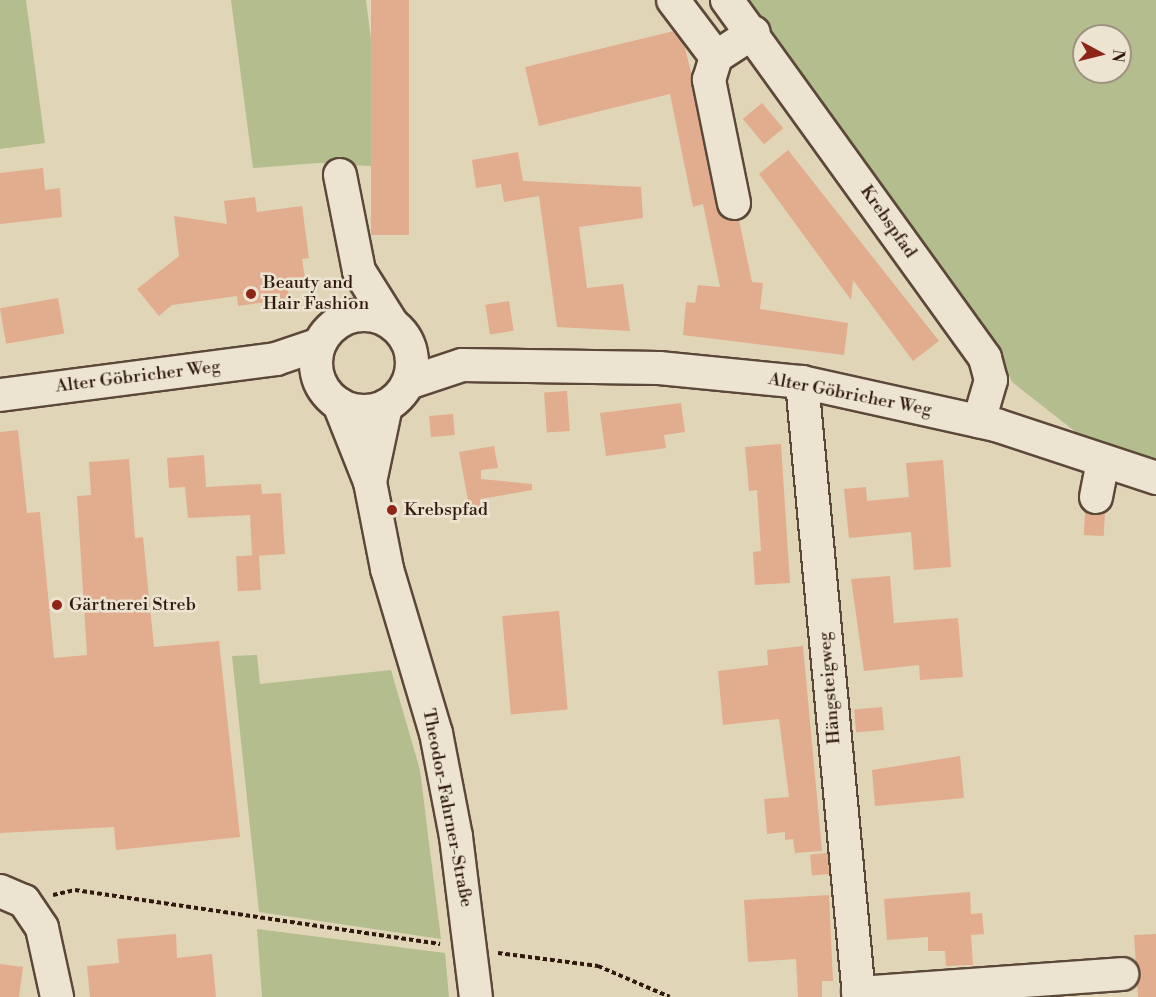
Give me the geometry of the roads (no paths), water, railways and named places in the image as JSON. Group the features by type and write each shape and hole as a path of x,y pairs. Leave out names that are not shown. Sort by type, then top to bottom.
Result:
{"street":[{"path":"673,0 716,57"},
{"name":"Krebspfad","path":"731,1 985,358 991,380 979,421"},
{"path":"734,203 710,80 716,57 754,32"},
{"path":"340,175 359,271 399,331 412,369 408,383 386,406 365,411 339,404 319,359 345,318 359,271"},
{"path":"345,318 372,315 399,331"},
{"name":"Alter Göbricher Weg","path":"399,331 462,365"},
{"name":"Alter Göbricher Weg","path":"0,395 276,359 319,359"},
{"name":"Alter Göbricher Weg","path":"408,383 462,365 659,368 802,382 979,421 1156,478"},
{"name":"Hängsteigweg","path":"802,382 859,995 1122,974"},
{"name":"Theodor-Fahrner-Straße","path":"339,404 370,482 387,570 436,733 472,948 476,997"},
{"name":"Theodor-Fahrner-Straße","path":"370,482 386,406"},
{"path":"1096,497 1103,462"},
{"path":"12,896 52,958 57,997"}],"place":[{"name":"Beauty and Hair Fashion","path":"251,294"},
{"name":"Krebspfad","path":"392,510"},
{"name":"Gärtnerei Streb","path":"57,605"}]}
